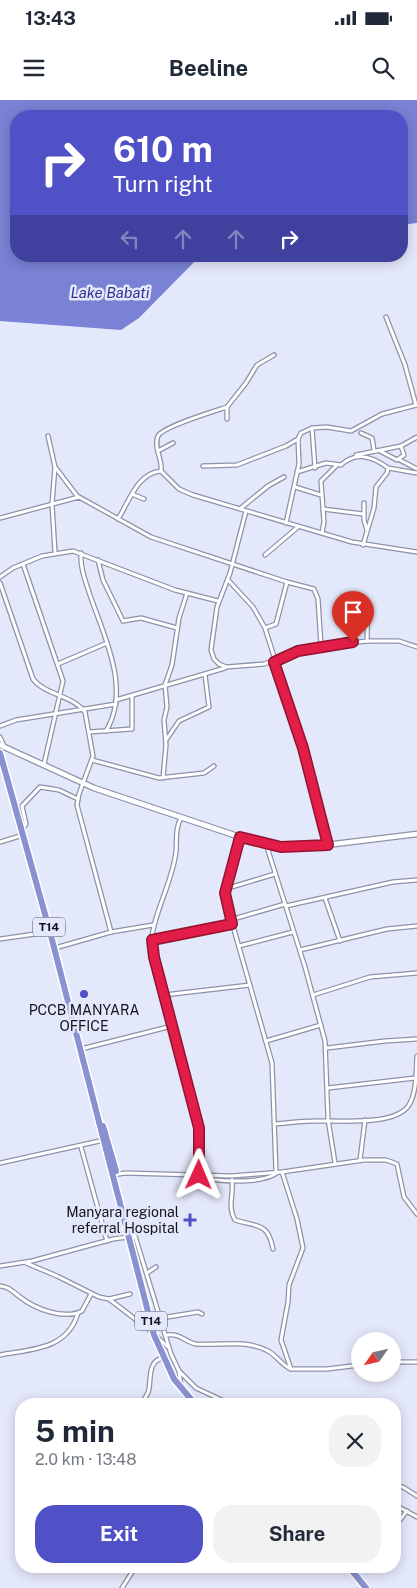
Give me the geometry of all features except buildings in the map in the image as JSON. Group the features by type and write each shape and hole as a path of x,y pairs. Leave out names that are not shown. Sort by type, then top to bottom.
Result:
{"highway":[{"name":"T14","path":"0,753 106,1140 154,1335 181,1390 189,1398"},
{"path":"354,1573 366,1588"}],"street":[{"path":"202,466 237,465 298,439 301,434 312,428 331,427 351,431 376,416 417,405 405,365 386,317"},
{"path":"274,355 257,365 246,383 227,407 183,422 160,434 157,440 161,471 185,492 363,545 417,552"},
{"path":"227,407 227,419"},
{"path":"312,428 315,468"},
{"path":"361,434 372,438 374,450"},
{"path":"48,436 55,466 52,504 56,552"},
{"path":"298,472 326,464 341,465 347,459 356,455 401,446 417,437"},
{"path":"286,523 300,458 298,439"},
{"path":"158,451 173,443"},
{"path":"398,460 404,455 401,446"},
{"path":"380,450 393,460 398,460 417,469"},
{"path":"356,455 379,462 388,468 417,473"},
{"path":"322,533 322,478 337,465"},
{"path":"55,466 79,497 151,537 287,582 314,589 317,592 321,646"},
{"path":"363,545 374,508 376,487 387,473 388,468"},
{"path":"118,520 132,494 146,478 161,471"},
{"path":"241,509 268,486 284,477"},
{"path":"295,487 321,495"},
{"path":"132,494 144,498"},
{"path":"0,518 79,497"},
{"path":"364,503 363,514 367,531"},
{"path":"323,509 363,514"},
{"path":"226,667 216,662 211,650 218,601 228,580 246,511"},
{"path":"265,555 274,550 288,533 298,527"},
{"path":"0,577 23,564 56,552 71,550 171,589 218,601"},
{"path":"80,553 82,570 114,667 116,702 106,731"},
{"path":"98,560 103,580 123,621 141,618 177,628"},
{"path":"23,564 58,664 62,681 44,764"},
{"path":"228,580 253,607 265,628 274,662 303,748 328,845"},
{"path":"265,628 276,624 287,582"},
{"path":"0,583 10,605 31,675 40,686 82,708 93,752 78,799 78,811 111,932"},
{"path":"163,778 166,740 164,720 167,700 165,685 172,665 177,628 188,593"},
{"path":"367,641 368,605"},
{"path":"0,726 16,720 116,702 226,667 274,662 288,654 321,646 367,641 399,641 417,647"},
{"path":"58,664 106,644"},
{"path":"166,740 179,721 209,707 205,675"},
{"path":"89,732 132,729 132,696"},
{"path":"0,738 2,746 44,764 83,784 266,844 298,848 417,834"},
{"path":"92,760 163,778 207,772 214,766"},
{"path":"1,841 23,832 26,824 22,806 40,787 59,790 78,799"},
{"path":"181,817 177,829 173,867 154,926 152,950 199,1128 199,1175"},
{"path":"240,837 225,889 231,922 266,1041 274,1076 279,1172 297,1218 304,1248 293,1271 289,1285 280,1340 291,1369"},
{"path":"266,844 300,950 327,1048 329,1122 335,1164"},
{"path":"225,889 275,874"},
{"path":"152,940 231,922 286,905 325,898 381,884 417,880"},
{"path":"325,898 340,941"},
{"path":"54,948 111,932 154,926"},
{"path":"300,950 387,929 417,926"},
{"path":"0,939 50,932"},
{"path":"238,946 293,932"},
{"path":"313,995 370,977 417,973"},
{"path":"164,996 250,985"},
{"path":"81,1049 172,1026"},
{"path":"266,1041 321,1026"},
{"path":"327,1048 384,1041 417,1040"},
{"path":"275,1124 365,1120 397,1115 405,1110 412,1096 417,1056"},
{"path":"328,1088 415,1078"},
{"path":"360,1160 365,1120"},
{"path":"0,1164 106,1140"},
{"path":"81,1147 107,1241"},
{"path":"115,1175 232,1176 279,1172 373,1159 397,1164 404,1197 417,1214"},
{"path":"199,1175 218,1180 232,1180 269,1178 279,1172"},
{"path":"232,1180 231,1204 233,1217 235,1220 265,1229 270,1235 273,1249"},
{"path":"0,1266 25,1262 107,1241 135,1236 167,1335 169,1348 179,1371 181,1390"},
{"path":"136,1259 146,1268"},
{"path":"25,1262 91,1294 108,1298 130,1294"},
{"path":"147,1273 156,1267"},
{"path":"0,1286 13,1290 19,1296 47,1311 78,1313"},
{"path":"0,1355 54,1344 70,1332 78,1313 82,1311 91,1294"},
{"path":"108,1298 169,1348"},
{"path":"161,1318 198,1312 202,1314"},
{"path":"167,1335 181,1336 194,1344 228,1342 256,1346 272,1353 291,1369 321,1370 351,1366"},
{"path":"144,1398 148,1391 152,1366 164,1358"},
{"path":"401,1362 417,1362"},
{"path":"179,1371 192,1385 215,1398"},
{"path":"401,1487 406,1488 417,1496"},
{"path":"401,1508 417,1517"},
{"path":"401,1518 406,1511"},
{"path":"122,1588 132,1573"}],"water":[{"name":"Lake Babati","path":"0,100 417,100 417,223 408,224 408,110 10,110 10,262 194,262 139,318 121,330 0,321"}],"place":[{"name":"PCCB MANYARA OFFICE","path":"84,994"},
{"name":"Manyara regional referral Hospital","path":"190,1220"}],"route":[{"path":"199,1175 199,1128 154,957 151,945 152,940 232,924 225,893 227,878 240,837 281,847 310,848 328,845 303,748 274,662 281,657 298,651 353,642"}]}
